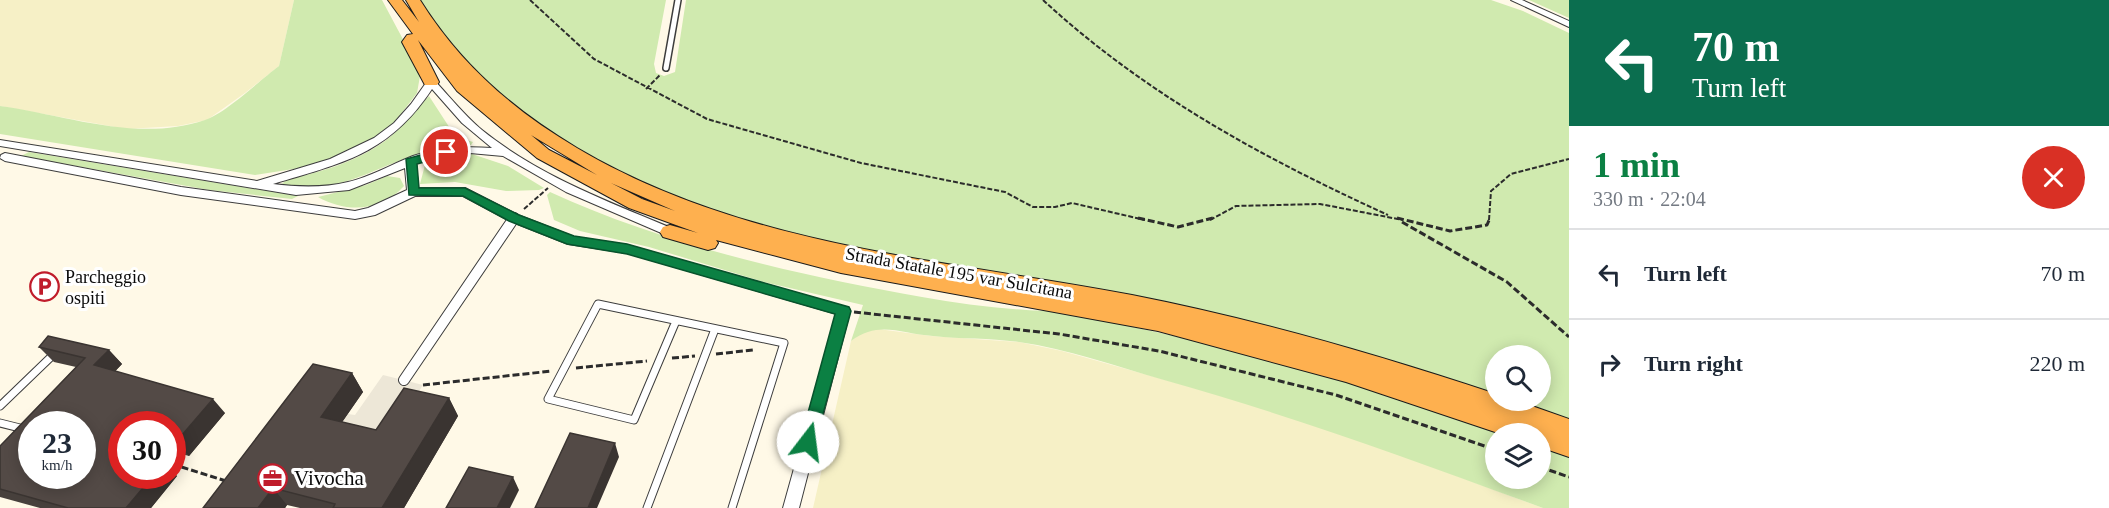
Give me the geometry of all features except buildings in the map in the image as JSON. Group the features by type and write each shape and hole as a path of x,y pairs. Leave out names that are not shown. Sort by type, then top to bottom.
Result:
{"highway":[{"name":"Strada Statale 195 var Sulcitana","path":"395,0 415,33 446,71 483,109 513,133 586,179 631,201 743,242 863,272 1060,305 1234,342 1326,365 1501,423"},
{"name":"Strada Statale 195 var Sulcitana","path":"413,0 437,38 477,82 514,115 559,147 643,191 750,231 872,259 1114,299 1217,321 1399,371 1569,429"},
{"path":"415,33 410,42 431,82"},
{"path":"670,232 842,276 863,272"},
{"path":"1551,441 1569,447"}],"street":[{"path":"1515,0 1569,24"},
{"path":"255,186 332,164 370,145 403,120 431,82 477,132 506,153 554,183 670,232"},
{"path":"0,143 296,191 349,186 410,162 458,151 506,153"},
{"path":"3,159 18,146"},
{"path":"3,159 181,191 355,215 371,212 413,192 465,192 514,218 572,241 627,249 844,311 791,508"},
{"path":"410,162 413,192"},
{"path":"404,380 514,218"}],"lane":[{"path":"666,68 678,0"},
{"path":"676,321 634,420 548,399 598,304 784,343 732,508"},
{"path":"647,508 715,329"},
{"path":"0,406 55,353"},
{"path":"0,423 18,428"}],"path":[{"path":"530,0 594,59 646,89 707,119 861,163 1005,192 1033,207 1055,207 1072,203 1178,227 1209,220 1236,206 1320,204 1368,211 1450,231 1487,225 1491,216 1491,191 1511,174 1569,159"},
{"path":"1043,0 1072,29 1089,42 1151,86 1243,145 1315,183 1400,220 1507,282 1569,337"},
{"path":"646,89 666,68"},
{"path":"514,218 554,183"},
{"path":"844,311 1067,335 1159,351 1336,395 1485,446"},
{"path":"423,385 753,350"},
{"path":"186,468 237,484"},
{"path":"1551,471 1569,477"}],"shaded area":[{"path":"0,0 294,0 279,66 245,93 207,120 178,126 126,129 0,106"},
{"path":"878,329 931,336 1019,342 1062,351 1230,398 1371,444 1485,486 1485,489 1492,489 1543,508 813,508 851,341 864,331"},
{"path":"383,375 423,385 397,425 387,448 334,434 348,414 355,415"}],"green space":[{"path":"294,0 382,0 420,76 417,93 391,127 373,140 343,155 300,168 255,175 0,134 0,106 128,128 154,129 205,120 233,104 279,66"},
{"path":"419,0 666,0 654,64 656,73 664,76 675,72 686,0 1491,0 1523,11 1569,33 1569,423 1535,411 1551,411 1551,345 1485,345 1485,395 1008,278 817,240 754,225 651,186 574,147 538,124 505,98 445,37"},
{"path":"1529,0 1569,0 1569,18"},
{"path":"429,96 455,136 473,142 471,145 425,152 339,183 303,187 282,184 287,179 328,169 355,159 379,145 401,127"},
{"path":"29,152 298,196 292,199 209,190 21,156"},
{"path":"472,154 508,166 544,188 506,191 455,182 420,184 425,165 435,157"},
{"path":"387,176 400,178 404,186 395,195 374,205 340,206 318,197 366,185"},
{"path":"550,192 593,211 685,243 780,268 875,289 935,299 1000,308 1052,311 1113,323 1227,349 1395,397 1485,426 1485,487 1308,424 1056,349 1008,341 933,336 890,330 871,331 851,341 863,305 764,282 649,247 580,231 554,220 547,195"},
{"path":"1551,450 1569,456 1569,508 1543,508 1490,489 1551,489"}],"place":[{"name":"Parcheggio ospiti","path":"44,287"},
{"name":"Vivocha","path":"273,478"}],"route":[{"path":"446,152 410,162 413,192 465,192 514,218 572,241 627,249 844,311 808,442"}]}
